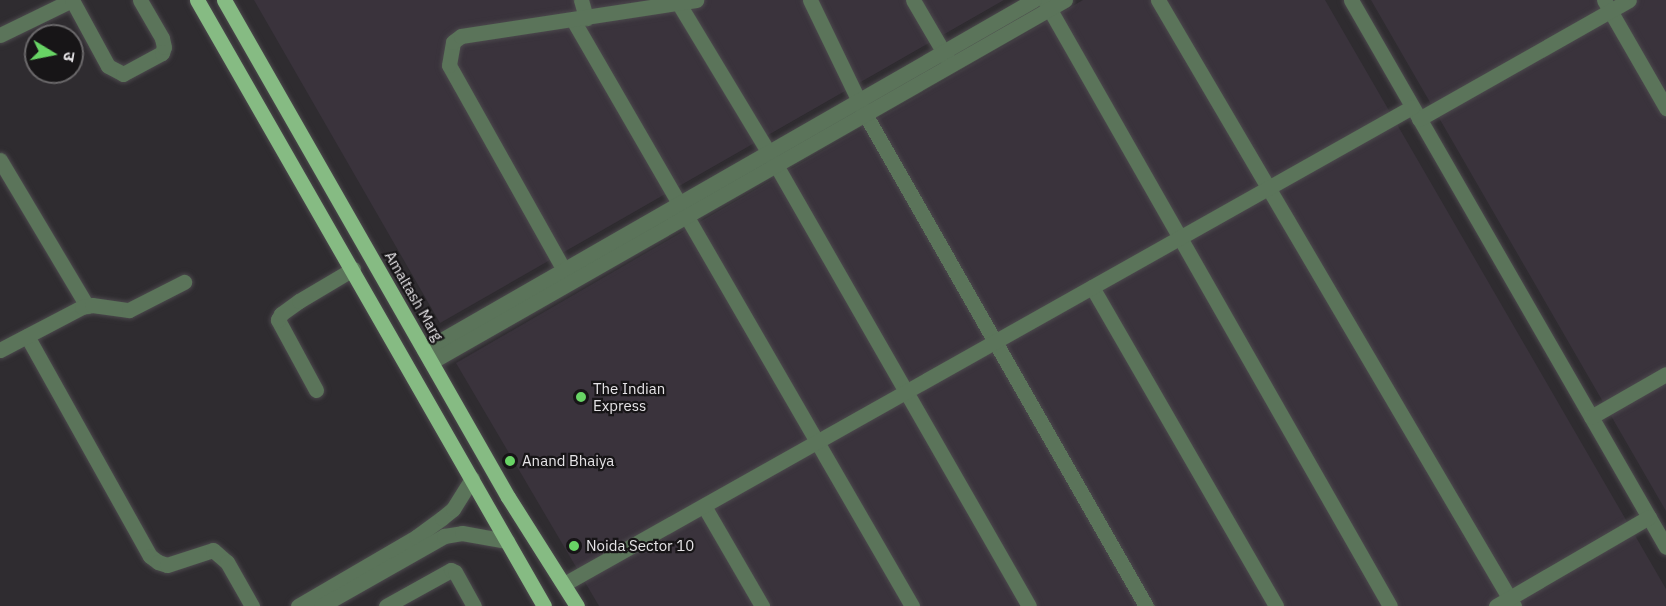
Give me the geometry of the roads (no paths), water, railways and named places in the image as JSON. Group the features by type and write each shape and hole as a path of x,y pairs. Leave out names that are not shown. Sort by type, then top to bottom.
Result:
{"main road":[{"path":"197,0 353,268 544,606"},
{"name":"Amaltash Marg","path":"224,0 508,497 578,606"}],"street":[{"path":"0,35 72,0 108,66 123,74 162,53 164,47 162,38 140,0"},
{"path":"581,0 579,19 682,211 912,606"},
{"path":"567,276 449,65 449,54 453,42 461,36 696,0"},
{"path":"810,0 862,108 1146,606"},
{"path":"913,0 947,59"},
{"path":"947,59 1034,0"},
{"path":"428,356 947,59 1047,4 1065,0"},
{"path":"1158,0 1506,603 1649,517"},
{"path":"1351,0 1666,547"},
{"path":"564,584 1268,188 1416,113 1607,5 1629,0"},
{"path":"679,4 772,159 1029,606"},
{"path":"1047,4 1390,606"},
{"path":"1607,5 1666,108"},
{"path":"0,160 87,306"},
{"path":"316,390 278,320 281,314 299,301 353,268"},
{"path":"0,350 87,306 129,310 184,282"},
{"path":"1092,287 1276,606"},
{"path":"27,336 150,556 167,565 213,550 227,562 252,606"},
{"path":"1591,417 1666,374"},
{"path":"321,606 349,583 448,513 472,478"},
{"path":"704,506 762,606"},
{"path":"448,513 447,528 457,533 507,541"},
{"path":"298,606 444,536 457,533"},
{"path":"386,606 448,570 455,572 474,606"}],"place":[{"name":"The Indian Express","path":"581,397"},
{"name":"Anand Bhaiya","path":"510,461"},
{"name":"Noida Sector 10","path":"574,546"}]}
